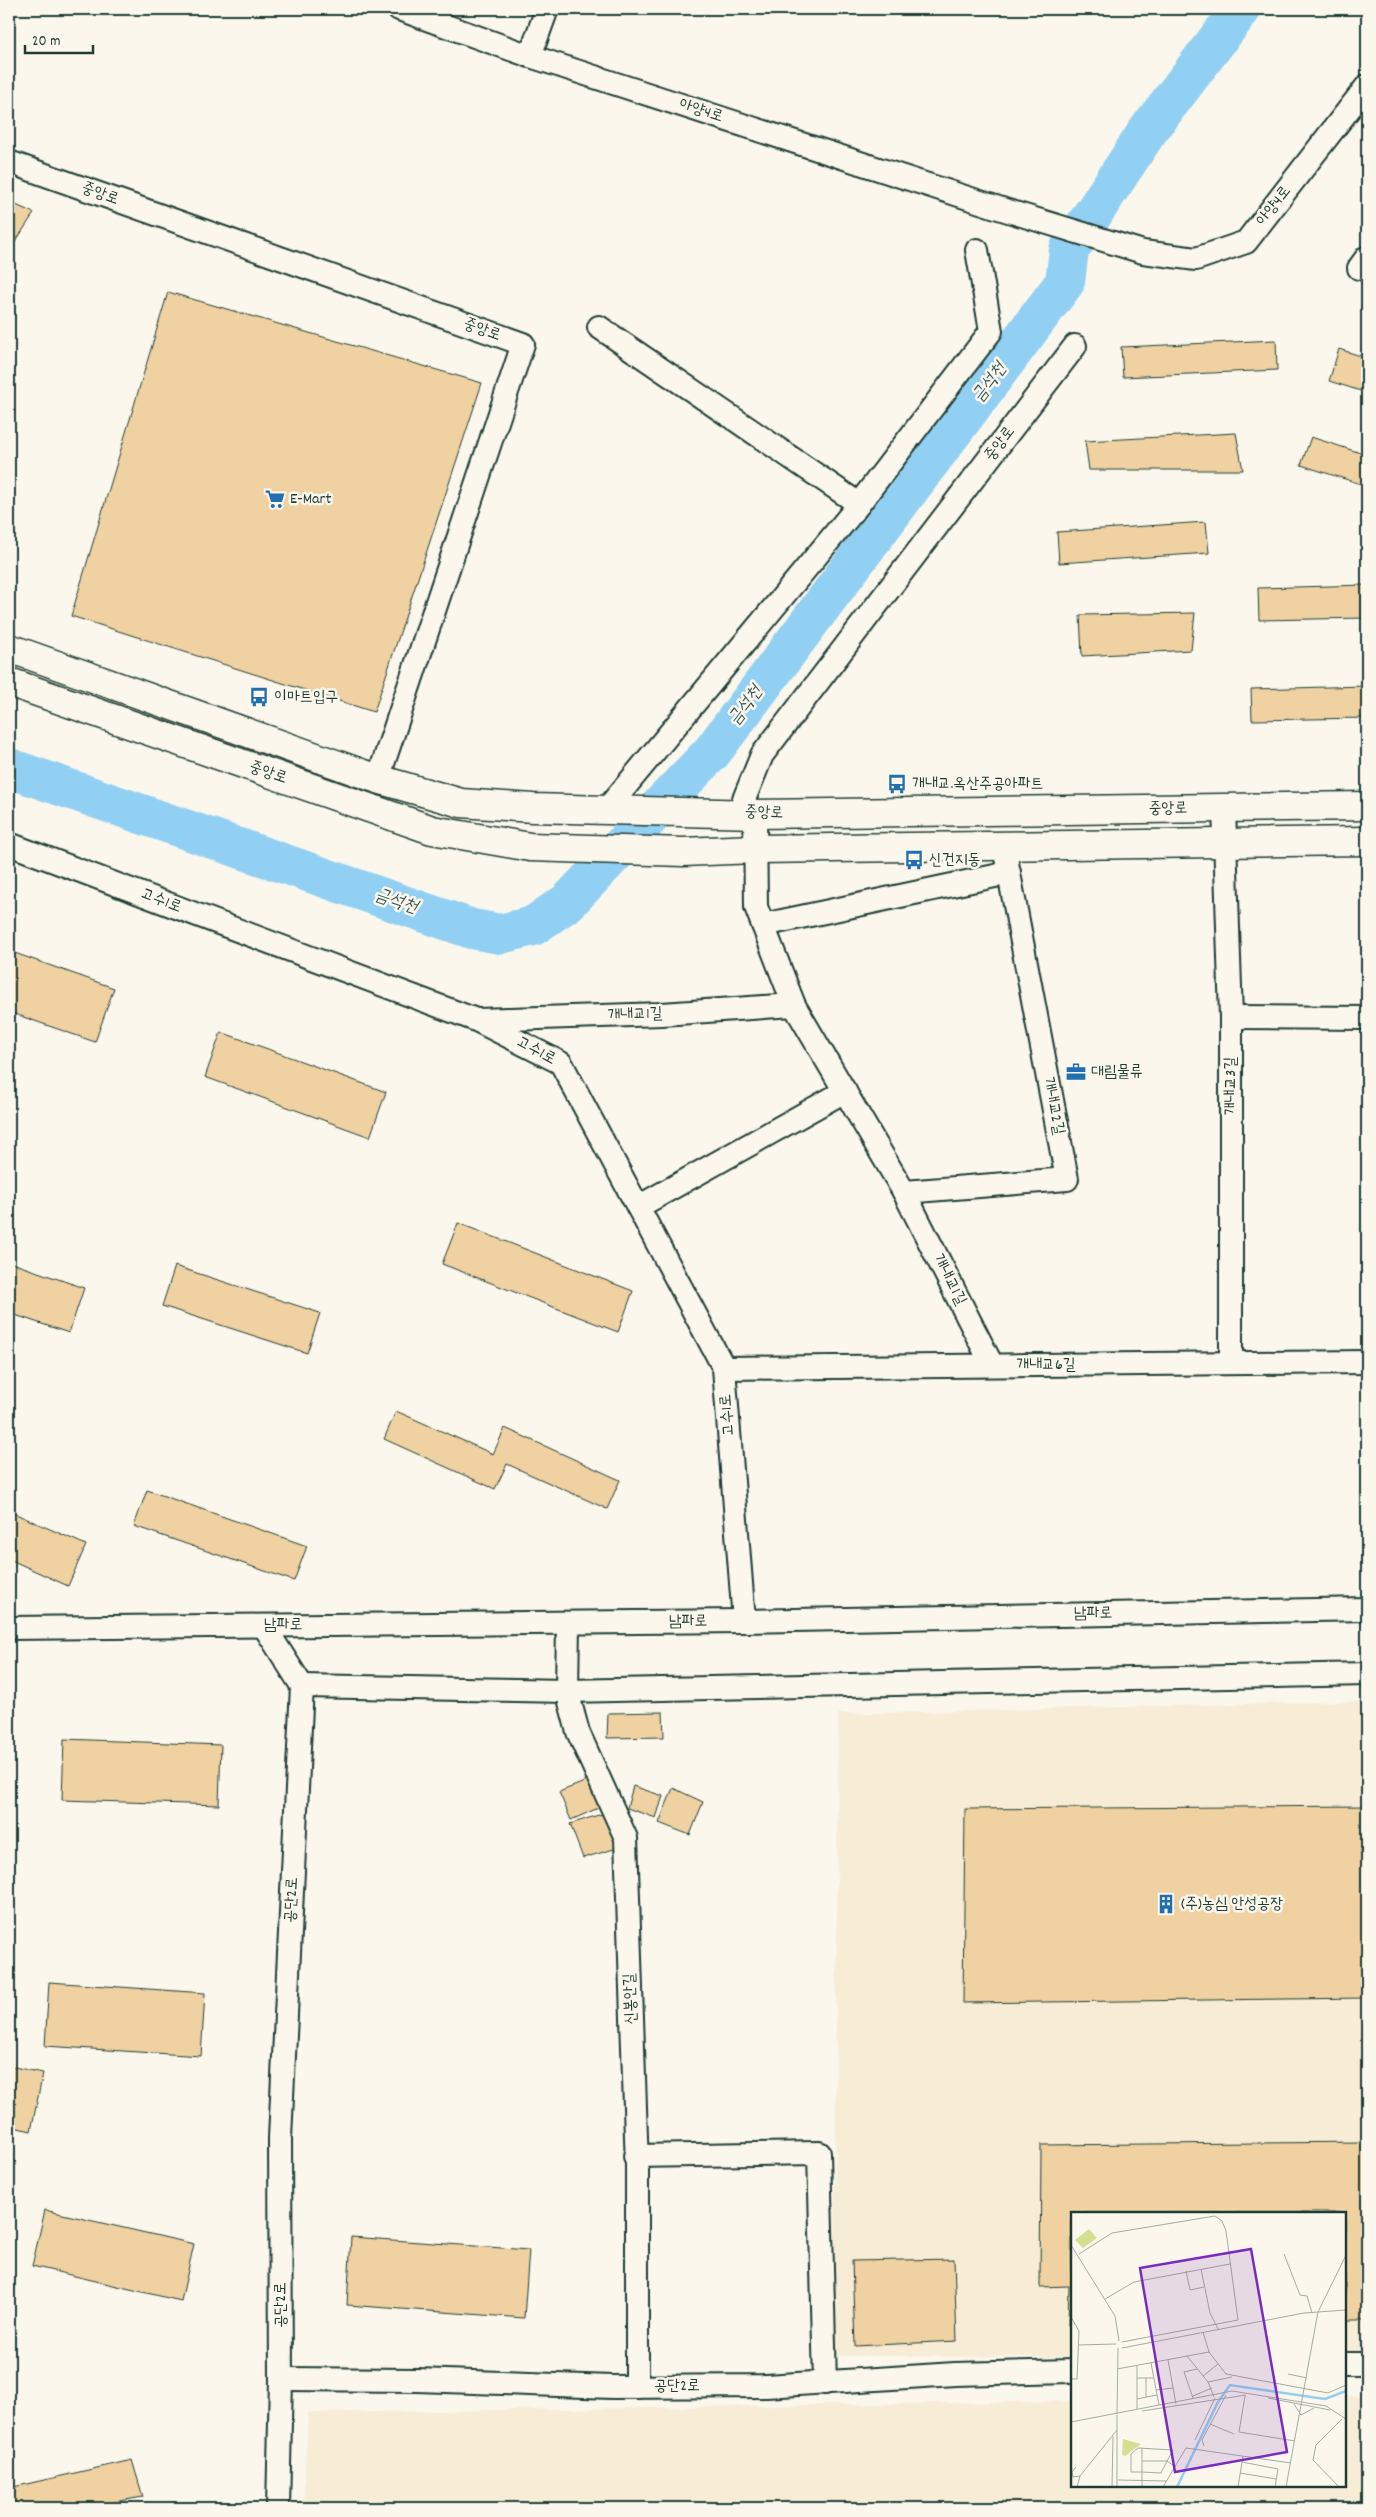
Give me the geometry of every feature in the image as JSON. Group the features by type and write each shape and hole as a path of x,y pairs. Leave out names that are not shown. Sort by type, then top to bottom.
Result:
{"main road":[{"name":"중앙로","path":"9,648 378,779 461,803 533,808 746,814 1367,806"},
{"name":"중앙로","path":"9,682 432,830 530,847 683,852 755,849"},
{"path":"755,849 1006,860 1225,844 1367,841"}],"street":[{"name":"아양4로","path":"398,9 530,56 1005,210 1143,252 1196,259 1246,242 1367,86"},
{"path":"530,56 547,9"},
{"name":"중앙로","path":"9,162 524,344 378,779"},
{"path":"606,810 859,504 991,331 978,250"},
{"path":"1367,257 1359,268 1367,270"},
{"path":"600,327 859,504"},
{"name":"중앙로","path":"746,814 762,755 1075,346"},
{"name":"개내교3길","path":"1224,808 1231,1017 1231,1363"},
{"name":"개내교1길","path":"746,814 755,849 756,907 794,1006 904,1192 992,1365"},
{"name":"고수1로","path":"9,844 476,1020 561,1063 724,1368 744,1621"},
{"path":"763,925 1006,860"},
{"name":"개내교2길","path":"904,1192 1067,1179 1006,860"},
{"name":"개내교1길","path":"476,1020 662,1014 794,1006"},
{"path":"1231,1017 1367,1018"},
{"path":"638,1207 845,1091"},
{"name":"개내교6길","path":"724,1368 1367,1362"},
{"name":"남파로","path":"9,1628 744,1621 1367,1609"},
{"name":"신봉안길","path":"568,1623 567,1691 578,1732 626,1838 635,2156 637,2386"},
{"path":"264,1626 302,1686 567,1691 1367,1674"},
{"name":"공단2로","path":"278,2508 281,2379 280,2138 302,1686"},
{"path":"635,2156 819,2153 825,2383"},
{"path":"1346,2364 1367,2364"},
{"name":"공단2로","path":"281,2379 417,2380 637,2386 766,2386 955,2374 1071,2371"}],"shaded area":[{"path":"1367,1701 1367,2358 1346,2358 1346,2212 1071,2212 1071,2357 834,2356 838,1714"},
{"path":"1367,2395 1367,2508 303,2508 308,2413 1071,2401 1071,2487 1346,2487 1346,2396"}],"building":[{"path":"9,202 34,213 14,244 9,243"},
{"name":"E-Mart","path":"168,292 482,383 374,712 71,616"},
{"path":"1276,340 1277,370 1123,377 1121,347"},
{"path":"1339,349 1367,358 1367,393 1329,381"},
{"path":"1236,433 1243,470 1089,470 1085,441"},
{"path":"1311,437 1367,455 1367,486 1301,465"},
{"path":"1206,522 1209,553 1059,563 1057,532"},
{"path":"1367,585 1367,618 1259,620 1258,588"},
{"path":"1195,613 1191,650 1082,656 1080,615"},
{"path":"1367,686 1367,718 1252,720 1251,689"},
{"path":"9,951 114,988 95,1042 9,1012"},
{"path":"221,1032 386,1092 370,1137 205,1077"},
{"path":"458,1223 633,1291 618,1332 442,1264"},
{"path":"9,1262 84,1288 69,1333 9,1313"},
{"path":"175,1266 320,1313 307,1353 162,1306"},
{"path":"396,1411 493,1454 505,1428 620,1480 607,1509 507,1464 495,1489 384,1439"},
{"path":"147,1490 307,1546 294,1581 134,1526"},
{"path":"9,1511 86,1545 68,1586 9,1559"},
{"path":"663,1712 664,1737 607,1738 608,1713"},
{"path":"64,1739 221,1745 219,1805 62,1800"},
{"path":"592,1779 603,1806 571,1820 559,1792"},
{"path":"633,1786 663,1796 656,1818 627,1808"},
{"path":"673,1788 703,1802 690,1835 659,1823"},
{"name":"(주)농심 안성공장","path":"1367,1806 1367,1998 963,2003 965,1809"},
{"path":"605,1813 621,1847 583,1858 570,1824"},
{"path":"49,1982 205,1993 201,2056 45,2046"},
{"path":"9,2066 43,2073 31,2131 9,2126"},
{"path":"1367,2142 1367,2320 1346,2320 1346,2212 1071,2212 1071,2325 1068,2325 1069,2286 1040,2287 1041,2145"},
{"path":"45,2210 194,2244 181,2301 32,2266"},
{"path":"351,2237 529,2250 524,2318 347,2305"},
{"path":"954,2259 957,2341 855,2346 852,2261"},
{"path":"132,2460 143,2497 79,2508 9,2508 9,2488"}],"waterway":[{"name":"금석천","path":"9,768 472,929 500,934 533,926 568,902 712,752 1065,282 1069,250 1147,132 1241,9"}],"place":[{"name":"E-Mart","path":"275,499"},
{"name":"이마트입구","path":"259,697"},
{"name":"개내교.옥산주공아파트","path":"897,784"},
{"name":"신건지동","path":"914,860"},
{"name":"대림물류","path":"1076,1072"},
{"name":"(주)농심 안성공장","path":"1166,1904"}]}
